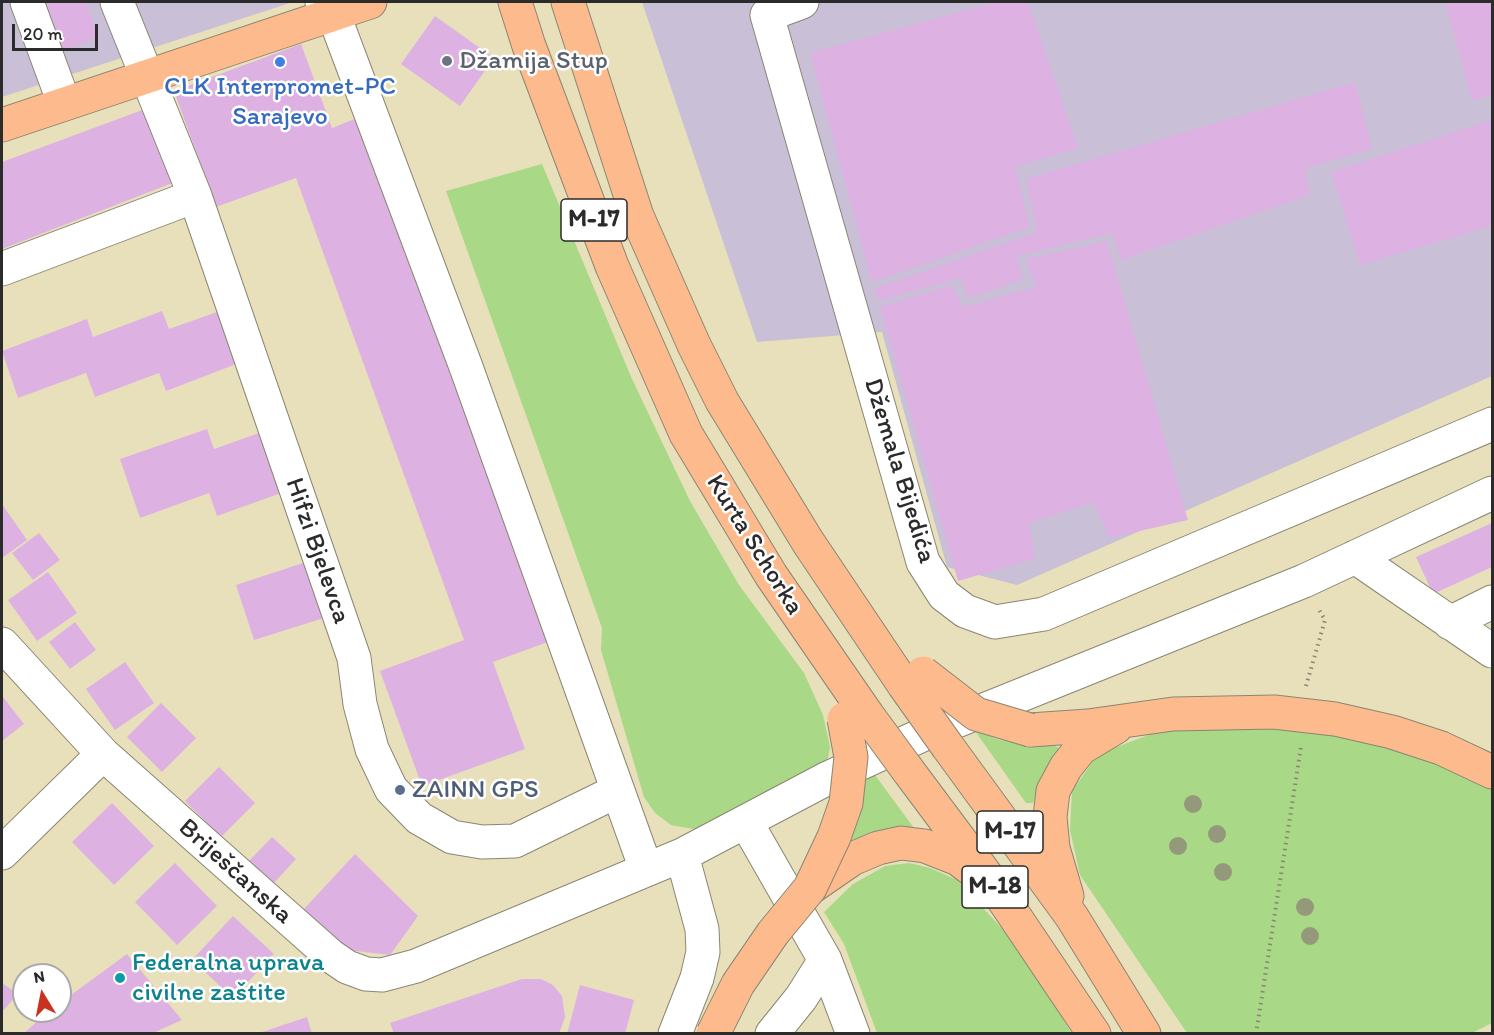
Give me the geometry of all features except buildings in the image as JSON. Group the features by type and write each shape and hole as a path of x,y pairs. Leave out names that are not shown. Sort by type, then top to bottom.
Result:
{"main road":[{"path":"2,125 147,75 328,7 369,2"},
{"path":"492,2 529,46"},
{"name":"Kurta Schorka","path":"515,2 529,46 612,266 686,434 771,575 826,657 855,716 907,769 995,887 1087,1020"},
{"name":"Kurta Schorka","path":"568,2 637,216 694,345 752,452 877,647 913,679"},
{"path":"913,679 976,714 1030,730 1129,721 1173,714 1274,712 1335,719 1392,732 1431,745 1492,772"},
{"name":"M-17","path":"913,679 948,747 1072,917 1144,1034"},
{"path":"810,888 846,803 855,716"},
{"path":"1072,917 1053,848 1050,817 1053,791 1066,767 1081,748 1129,721"},
{"path":"713,1034 738,984 773,933 810,888 852,859 878,848 901,843 925,846 958,860 995,887"}],"street":[{"path":"27,2 64,103"},
{"name":"Hifzi Bjelevca","path":"117,2 195,196 354,658 360,704 372,749 391,789 419,818 452,837 482,842 515,841 617,791"},
{"name":"Džemala Bijedića","path":"802,2 766,8 923,562 944,595 965,611 995,622 1044,614 1492,424"},
{"path":"328,7 466,367 646,869"},
{"path":"2,269 195,196"},
{"path":"854,1034 825,960 746,822 826,778 922,735 1304,581 1492,493"},
{"path":"1355,557 1492,651"},
{"path":"1450,623 1492,602"},
{"name":"Briješčanska","path":"2,644 103,753 331,956 347,967 366,974 382,975 416,966 682,855 746,822"},
{"path":"2,854 103,753"},
{"path":"675,1034 697,978 703,952 702,929 682,855"},
{"path":"772,1034 801,998 825,960"}],"path":[{"path":"1304,581 1325,620 1306,687"},
{"path":"1256,1034 1302,737"}],"shaded area":[{"path":"2,2 293,2 2,97"},
{"path":"642,2 1492,2 1492,376 1017,585 947,567 882,332 757,342"}],"green space":[{"path":"542,164 632,379 690,501 739,585 804,673 823,715 830,747 827,763 713,824 693,829 671,825 655,813 644,797 601,650 602,628 446,191"},
{"path":"1241,720 1367,737 1492,786 1492,1023 1470,1034 1187,1033 1080,875 1070,830 1072,791 1098,754 1170,727"},
{"path":"975,731 1000,740 1028,745 1050,743 1061,749 1043,778 1033,803 1026,803"},
{"path":"869,767 914,828 852,848 846,842 858,818"},
{"path":"909,863 930,868 957,880 1009,936 1040,979 1071,1033 877,1033 844,944 824,912 853,884 885,866"}],"place":[{"name":"Džamija Stup","path":"447,61"},
{"name":"CLK Interpromet-PC Sarajevo","path":"280,62"},
{"name":"ZAINN GPS","path":"400,790"},
{"name":"Federalna uprava civilne zaštite","path":"120,978"}]}
